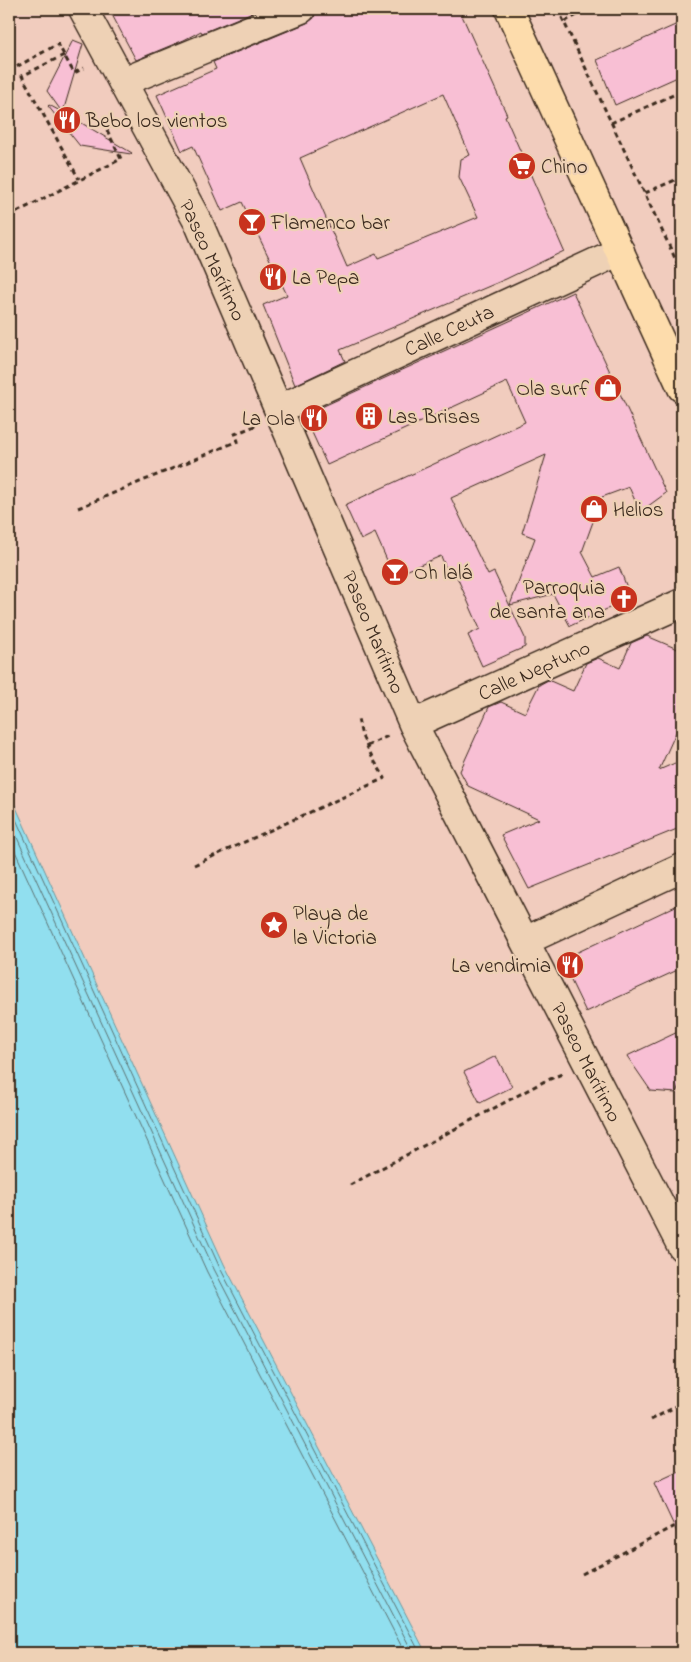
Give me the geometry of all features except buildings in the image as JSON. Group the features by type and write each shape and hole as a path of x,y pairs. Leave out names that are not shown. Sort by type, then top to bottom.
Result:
{"main road":[{"path":"509,9 682,388"}],"street":[{"name":"Paseo Marítimo","path":"83,9 199,224 279,409 403,729 525,941 682,1247"},
{"path":"123,82 301,9"},
{"name":"Calle Ceuta","path":"279,409 620,251"},
{"name":"Calle Neptuno","path":"403,729 682,603"},
{"path":"525,941 682,868"}],"path":[{"path":"558,9 682,273"},
{"path":"564,22 577,15"},
{"path":"9,71 58,44 74,73 87,67"},
{"path":"64,55 22,76 79,179"},
{"path":"612,123 682,91"},
{"path":"9,216 121,159 106,128 117,123"},
{"path":"645,193 682,177"},
{"path":"78,508 238,441 235,434 250,428"},
{"path":"194,865 385,778 362,736 358,719"},
{"path":"367,746 403,729"},
{"path":"350,1185 543,1082 558,1076"},
{"path":"651,1420 682,1403"},
{"path":"582,1574 682,1522"}],"water":[{"path":"9,792 224,1264 426,1653 9,1653"}],"place":[{"name":"Bebo los vientos","path":"67,120"},
{"name":"Chino","path":"522,166"},
{"name":"Flamenco bar","path":"252,222"},
{"name":"La Pepa","path":"273,277"},
{"name":"Ola surf","path":"608,388"},
{"name":"Las Brisas","path":"369,416"},
{"name":"La Ola","path":"314,418"},
{"name":"Helios","path":"594,509"},
{"name":"Oh lalá","path":"395,572"},
{"name":"Parroquia de santa ana","path":"624,599"},
{"name":"Playa de la Victoria","path":"274,925"},
{"name":"La vendimia","path":"570,965"}]}
